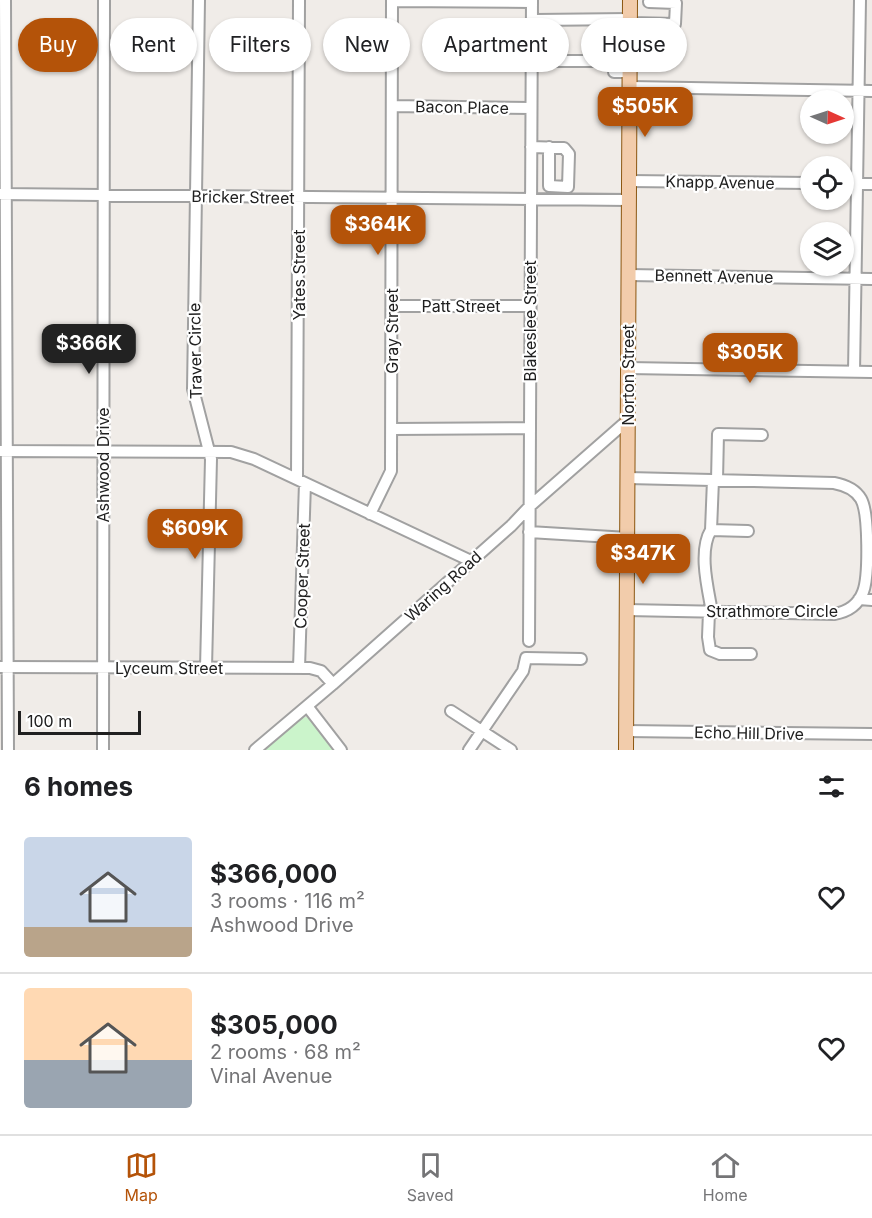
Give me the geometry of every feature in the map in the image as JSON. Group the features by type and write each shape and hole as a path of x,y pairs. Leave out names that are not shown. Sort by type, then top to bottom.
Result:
{"main road":[{"name":"Norton Street","path":"630,0 630,18"},
{"name":"Norton Street","path":"626,750 630,72"}],"street":[{"path":"5,0 3,451 4,667 8,750"},
{"name":"Ashwood Drive","path":"103,750 104,0"},
{"name":"Traver Circle","path":"199,0 193,389 210,451 206,668"},
{"name":"Yates Street","path":"299,0 301,481"},
{"path":"854,372 860,0"},
{"path":"392,1 532,1"},
{"name":"Gray Street","path":"370,514 391,471 392,1"},
{"name":"Blakeslee Street","path":"532,1 536,18"},
{"path":"649,2 676,1 675,18"},
{"name":"Blakeslee Street","path":"529,641 533,72"},
{"path":"630,87 872,90"},
{"name":"Bacon Place","path":"392,106 531,108"},
{"path":"531,147 549,147"},
{"name":"Knapp Avenue","path":"629,181 800,183"},
{"path":"857,184 872,184"},
{"name":"Bricker Street","path":"3,195 629,200"},
{"name":"Bennett Avenue","path":"629,275 872,279"},
{"name":"Patt Street","path":"392,306 530,306"},
{"path":"628,368 872,372"},
{"name":"Waring Road","path":"255,750 333,684 628,420"},
{"path":"392,429 530,428"},
{"path":"751,654 720,654 710,650 708,637 710,612 705,547 711,530 718,434 762,435"},
{"path":"3,451 231,452 243,455 301,481 471,561"},
{"path":"628,478 834,483 850,488 857,494 872,494"},
{"name":"Cooper Street","path":"299,668 301,481"},
{"name":"Strathmore Circle","path":"627,610 834,614 846,611 859,599 866,579 866,509 857,494"},
{"path":"711,530 748,531"},
{"path":"529,532 628,537"},
{"path":"859,599 872,600"},
{"path":"469,750 523,671 526,658 581,658"},
{"name":"Lyceum Street","path":"4,667 310,668 321,671 333,684"},
{"path":"307,706 341,750"},
{"path":"451,711 512,750"},
{"name":"Echo Hill Drive","path":"627,731 872,734"}],"green space":[{"path":"302,718 311,719 335,750 265,750"}]}
